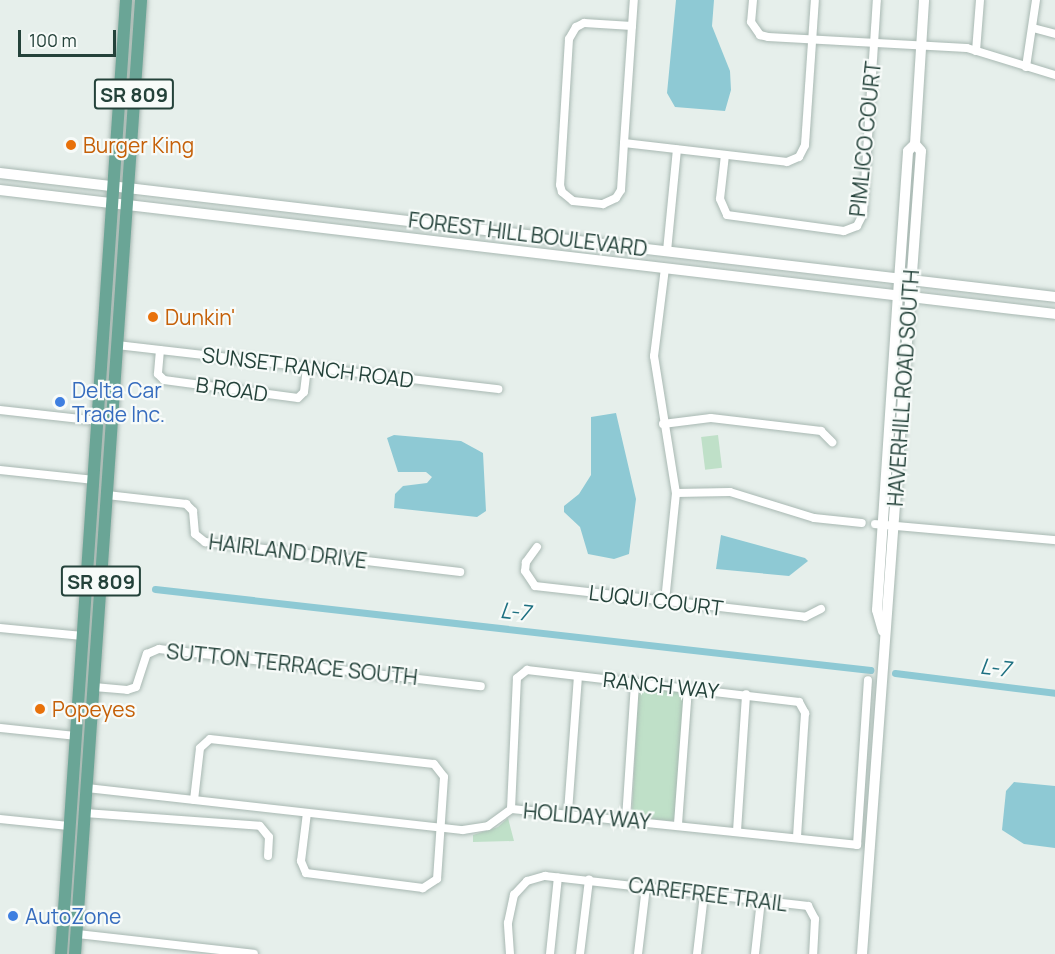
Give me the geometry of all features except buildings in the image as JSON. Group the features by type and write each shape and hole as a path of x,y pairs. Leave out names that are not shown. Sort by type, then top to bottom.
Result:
{"main road":[{"name":"SR 809","path":"62,949 126,0"},
{"name":"HAVERHILL ROAD SOUTH","path":"862,954 883,633 877,610 908,151 915,144 924,0"},
{"name":"SR 809","path":"75,954 139,4"},
{"name":"HAVERHILL ROAD SOUTH","path":"884,524 910,296 921,151 915,144"},
{"name":"FOREST HILL BOULEVARD","path":"0,173 899,276 1055,297"},
{"name":"FOREST HILL BOULEVARD","path":"0,190 447,240 1055,314"},
{"path":"303,224 326,210"},
{"path":"425,238 446,224"},
{"path":"447,240 470,227"},
{"path":"629,263 648,261 668,251"},
{"path":"665,268 676,260 704,255"},
{"path":"98,425 102,452 100,483 107,495"},
{"path":"88,567 95,577 92,633 97,640"},
{"path":"81,675 86,688 83,728 90,737"},
{"path":"76,736 84,745 87,785"},
{"path":"68,844 73,860 69,923 77,934"},
{"path":"62,949 70,954"}],"street":[{"path":"632,26 584,23 576,27 569,39 562,192 573,201 603,204 616,198 621,190 634,0"},
{"path":"753,0 751,22 760,35 921,45 976,51 1055,75"},
{"path":"624,143 787,162 802,154 815,0"},
{"name":"PIMLICO COURT","path":"725,154 720,204 727,215 844,231 857,226 863,214 877,0"},
{"path":"976,51 980,0"},
{"path":"1026,67 1036,0"},
{"path":"1033,28 1055,34"},
{"path":"668,251 677,149"},
{"path":"665,268 654,356 663,424 676,493 665,601"},
{"name":"SUNSET RANCH ROAD","path":"117,345 498,389"},
{"name":"B ROAD","path":"160,350 158,374 164,380 298,398 304,392 308,367"},
{"path":"0,410 98,425"},
{"path":"663,424 711,418 821,431 832,442"},
{"path":"0,470 94,480"},
{"path":"676,493 730,492 814,518 862,523"},
{"name":"HAIRLAND DRIVE","path":"107,495 186,504 193,511 195,534 205,542 460,572"},
{"path":"884,524 1055,540"},
{"name":"LUQUI COURT","path":"537,547 526,562 526,575 535,586 805,618 821,609"},
{"path":"0,628 83,636"},
{"name":"SUTTON TERRACE SOUTH","path":"94,687 136,687 147,654 159,649 481,686"},
{"name":"RANCH WAY","path":"511,809 519,675 527,670 578,675 795,700 803,705 797,838"},
{"path":"568,812 578,675"},
{"name":"HOLIDAY WAY","path":"87,785 194,801 442,828 478,829 511,809 568,812 857,845 868,680"},
{"path":"626,819 635,682"},
{"path":"678,824 688,688"},
{"path":"737,831 746,694"},
{"path":"0,728 76,736"},
{"path":"194,801 202,744 214,739 434,764 443,773 442,828 437,879 423,888 306,873 301,861 307,813"},
{"path":"85,813 260,826 269,837 268,856"},
{"path":"0,819 69,826"},
{"name":"CAREFREE TRAIL","path":"510,954 508,923 517,891 536,877 589,880 761,900 811,909 815,919 813,954"},
{"path":"555,954 550,954 558,877"},
{"path":"580,954 589,880"},
{"path":"638,954 646,887"},
{"path":"697,954 704,894"},
{"path":"755,954 761,900"},
{"path":"77,934 254,954"}],"green space":[{"path":"718,435 722,468 705,470 701,437"},
{"path":"643,687 678,691 684,697 675,819 671,821 637,818 632,812 638,695"},
{"path":"508,818 514,841 473,842 473,835 498,827"}],"water":[{"path":"676,0 714,0 712,26 730,71 731,90 725,111 675,107 667,93"},
{"path":"616,413 636,499 629,554 614,559 588,554 580,527 564,512 564,506 579,494 591,475 591,417"},
{"path":"394,435 461,441 483,453 486,511 477,517 394,508 395,494 403,486 427,483 432,477 426,472 398,472 387,438"},
{"path":"721,535 805,558 808,561 789,576 716,569"},
{"path":"1014,782 1055,786 1055,848 1024,844 1002,830 1006,791"}],"waterway":[{"name":"L-7","path":"155,589 870,670"},
{"name":"L-7","path":"895,673 1055,693"}],"place":[{"name":"Burger King","path":"71,145"},
{"name":"Dunkin'","path":"153,317"},
{"name":"Delta Car Trade Inc.","path":"60,402"},
{"name":"Popeyes","path":"40,709"},
{"name":"AutoZone","path":"13,916"}]}
